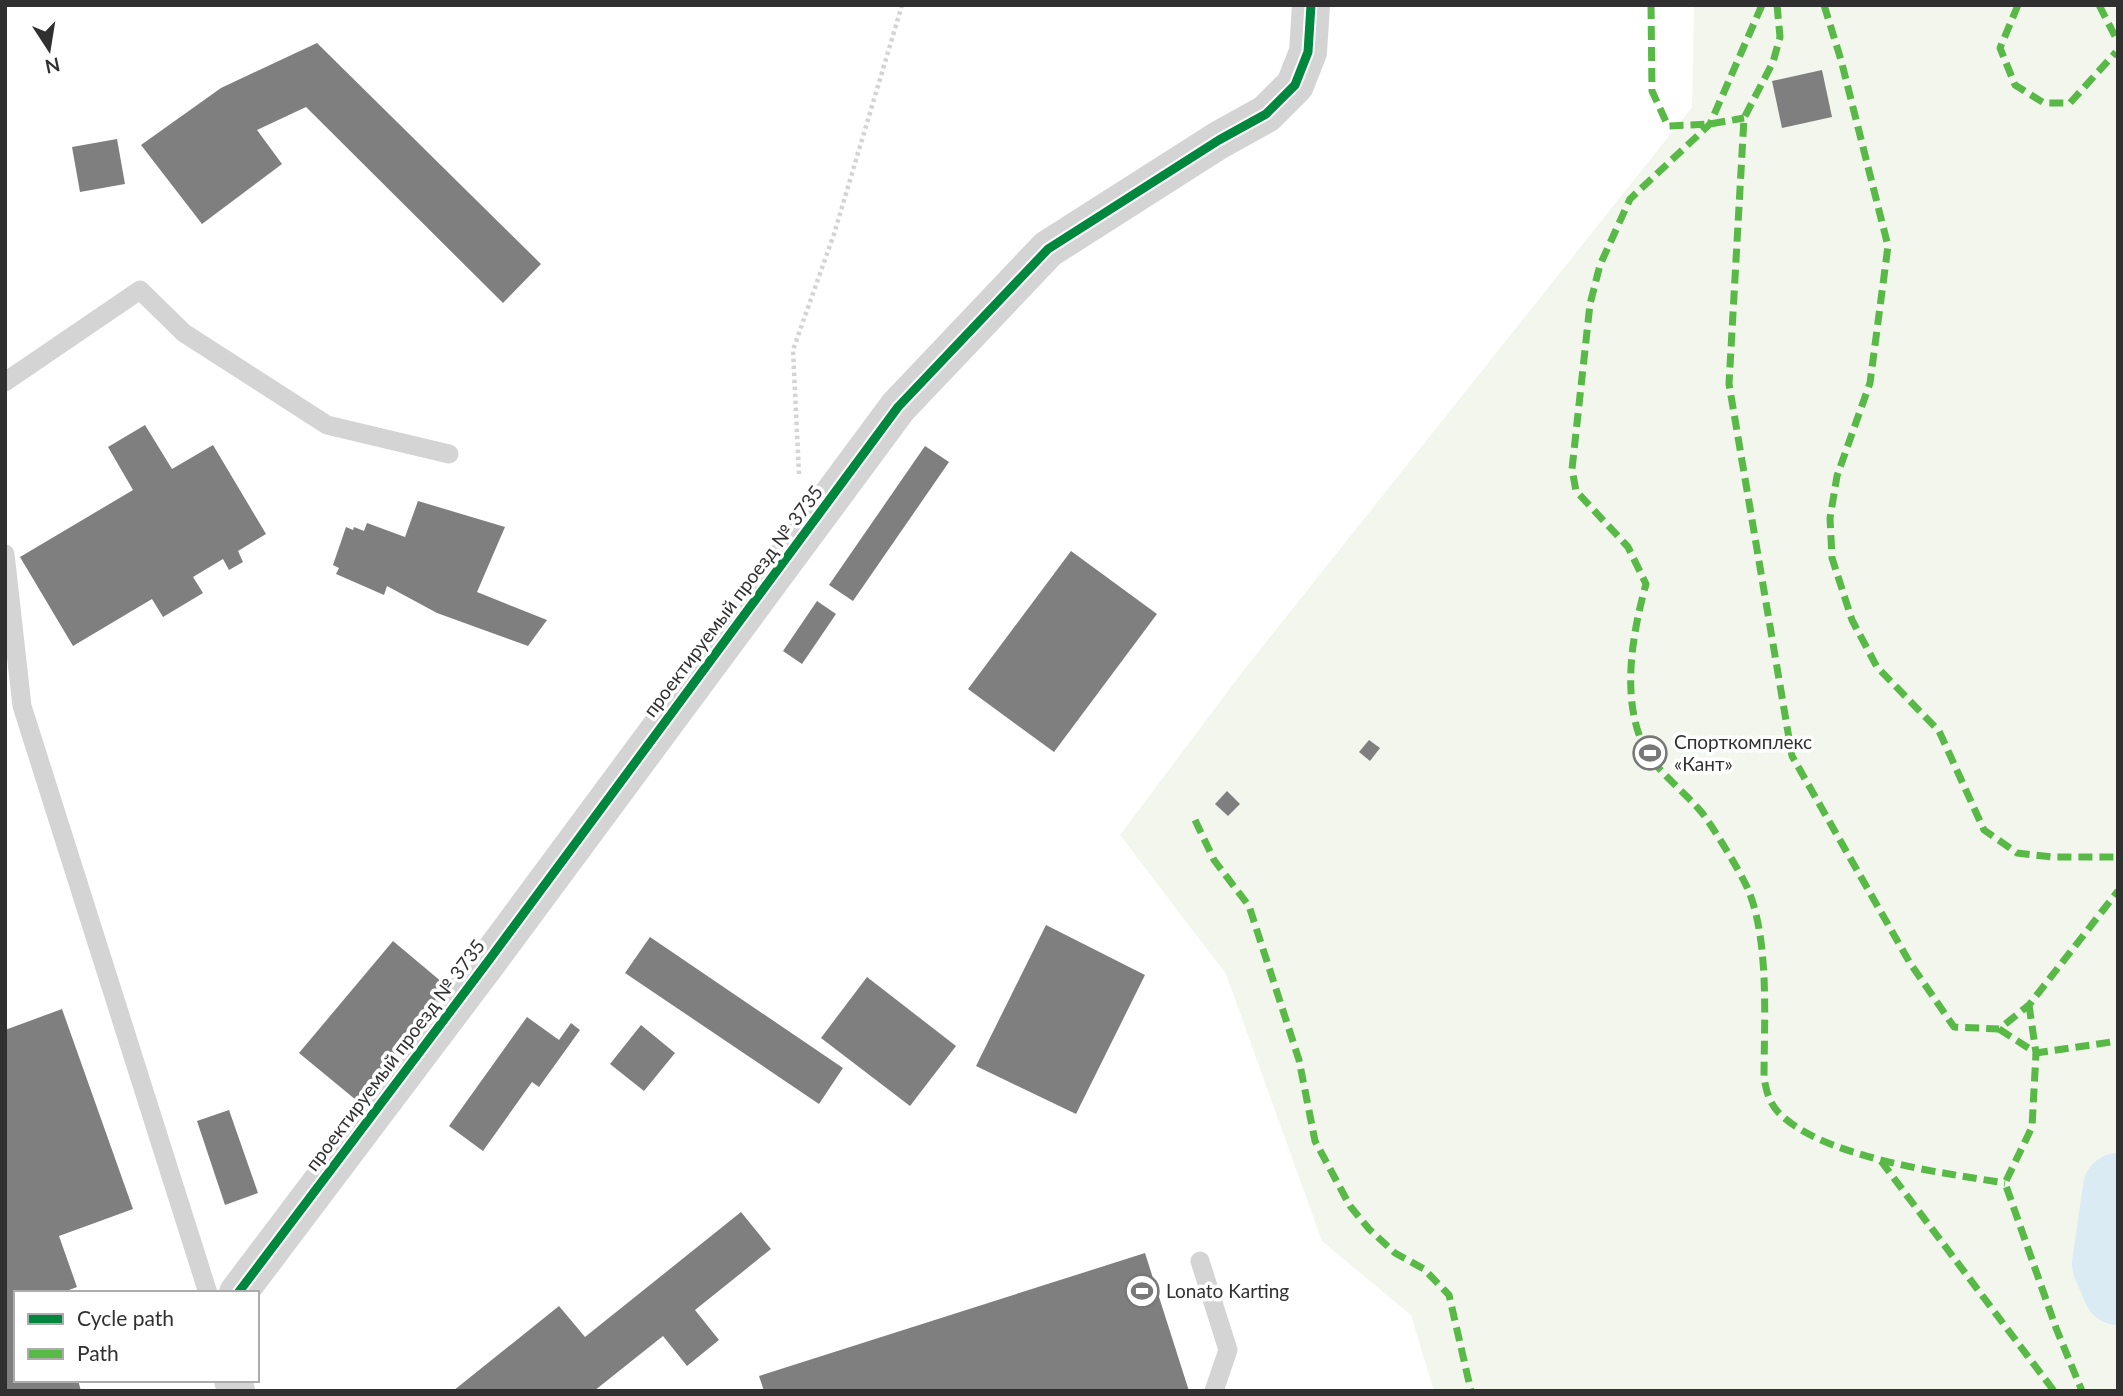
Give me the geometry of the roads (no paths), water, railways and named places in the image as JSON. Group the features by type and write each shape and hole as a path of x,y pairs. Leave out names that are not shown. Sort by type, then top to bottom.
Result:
{"street":[{"name":"проектируемый проезд № 3735","path":"240,1291 489,960 898,407 1048,249 1266,114 1295,85 1308,52 1311,5"}],"lane":[{"path":"5,382 140,290 184,333 327,425 449,454"},
{"path":"5,554 22,706 207,1291"},
{"path":"1200,1261 1228,1350 1214,1391"}],"waterway":[{"path":"2118,1188 2107,1264 2118,1290"}],"place":[{"name":"Спорткомплекс «Кант»","path":"1650,753"},
{"name":"Lonato Karting","path":"1142,1291"}]}
